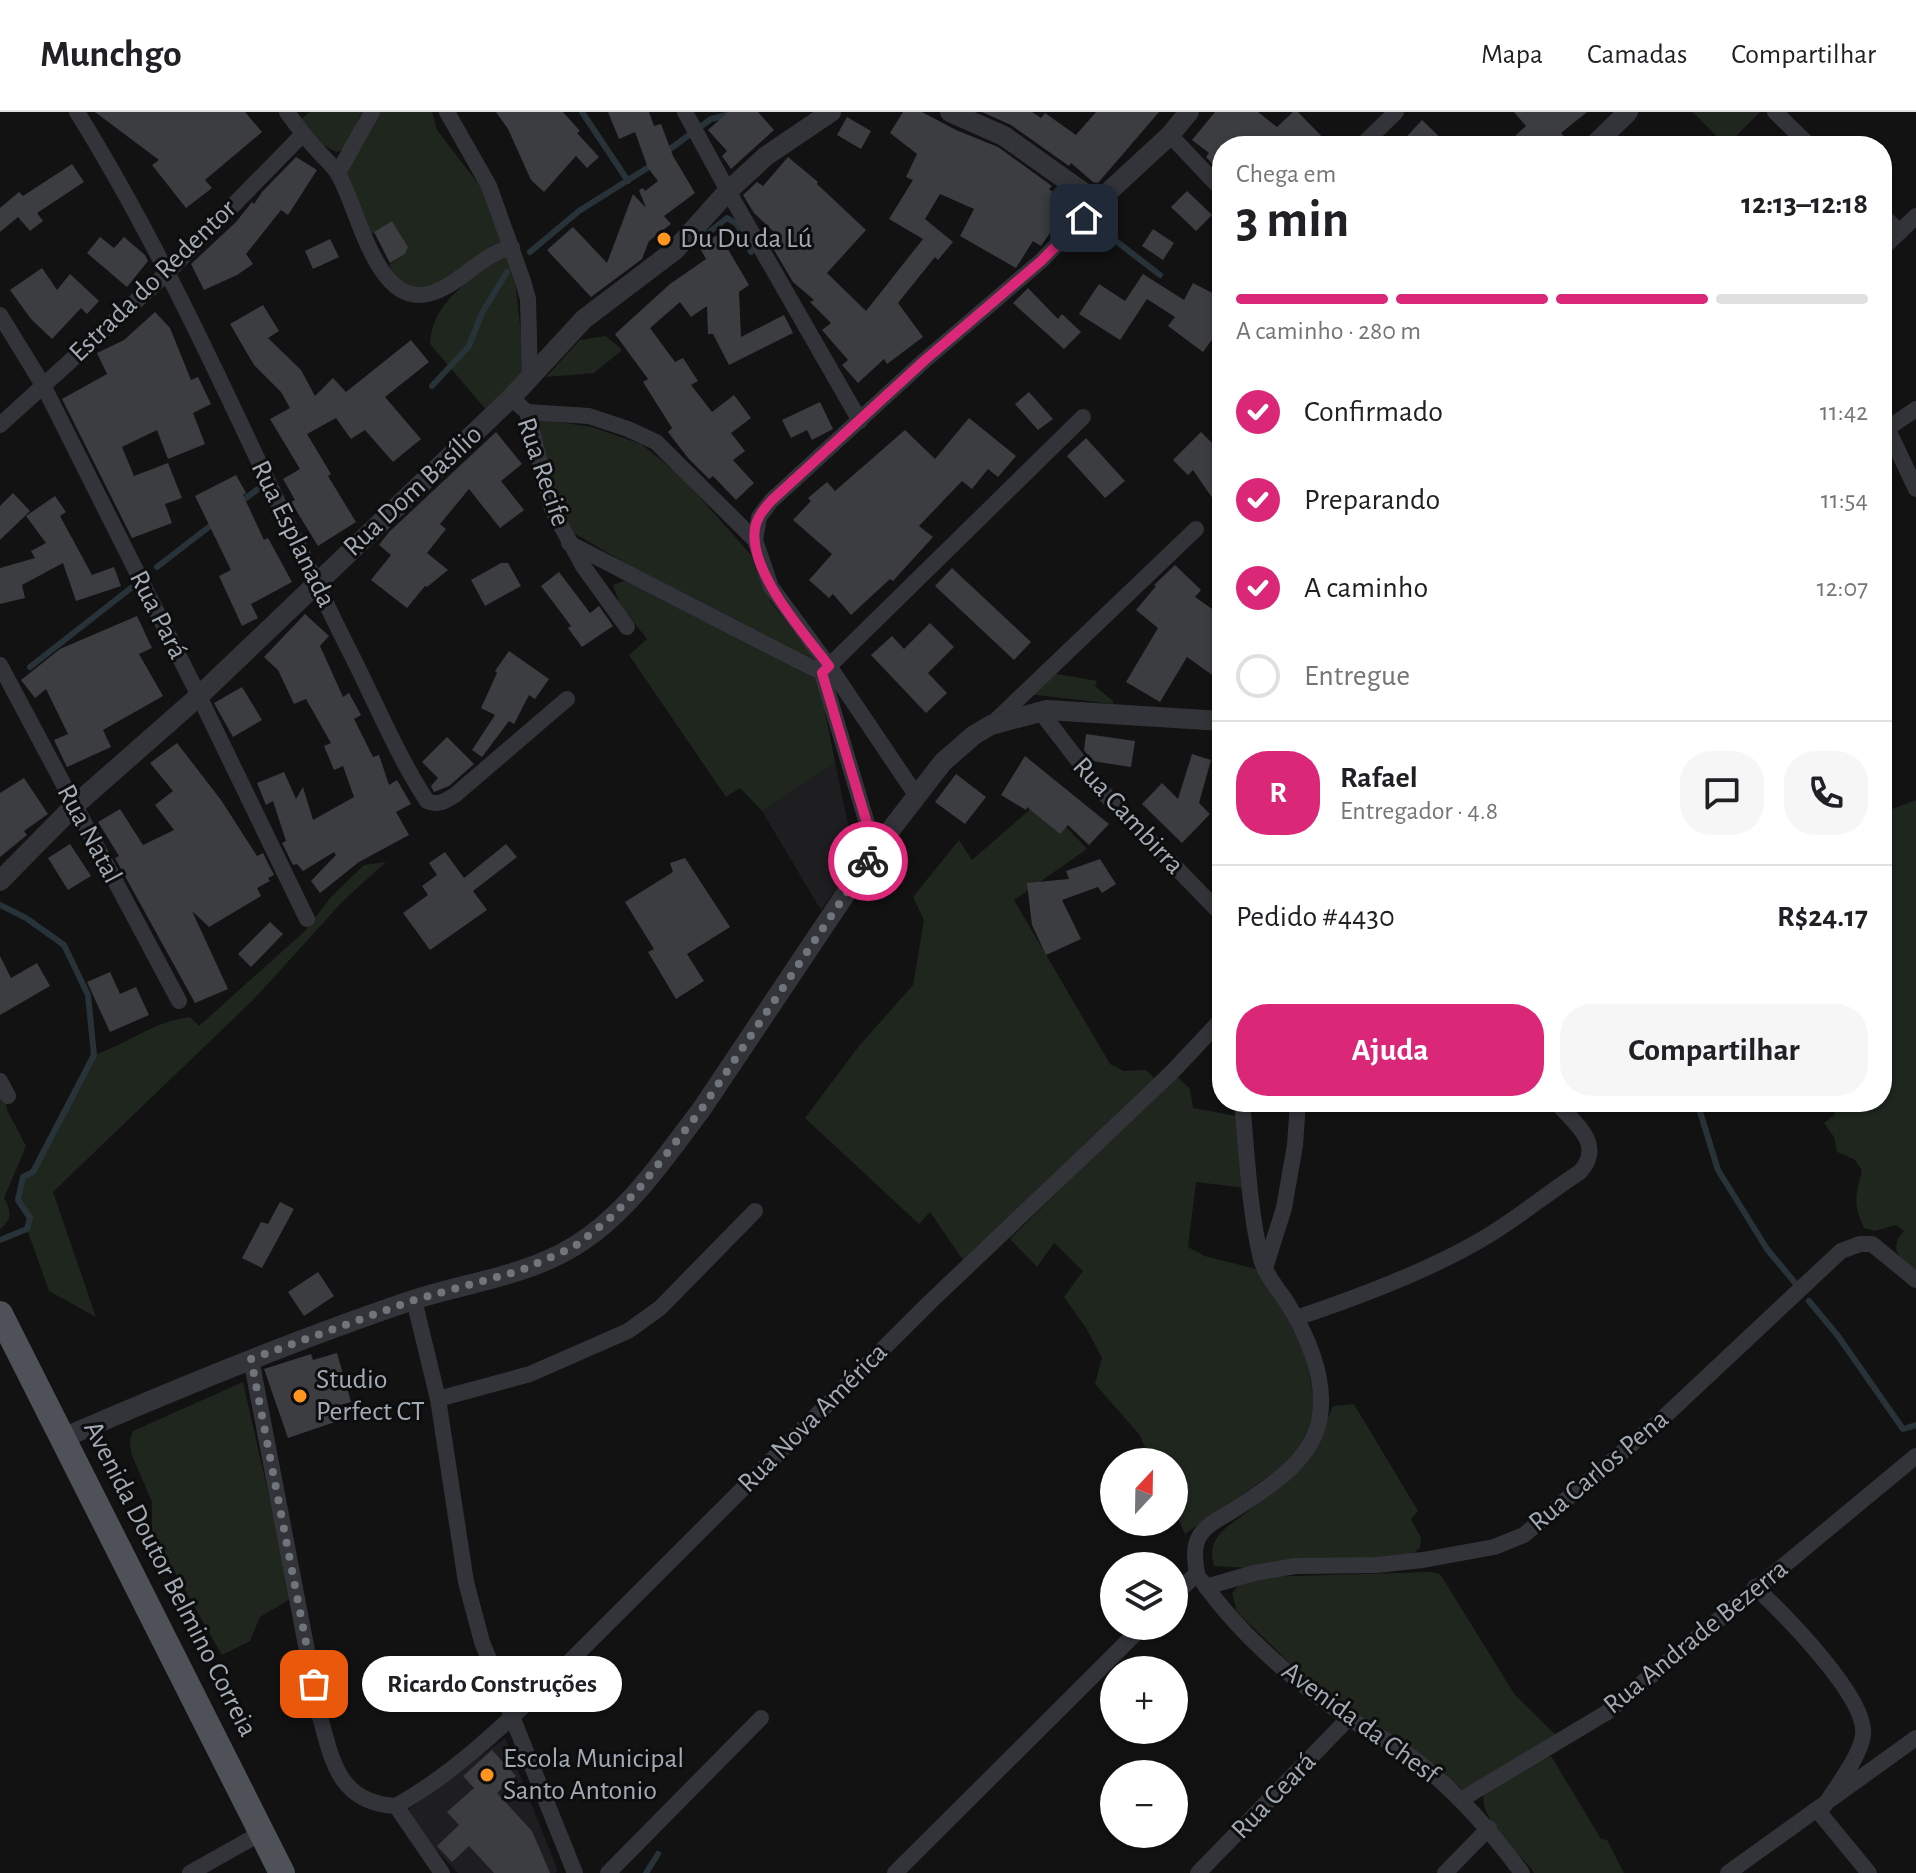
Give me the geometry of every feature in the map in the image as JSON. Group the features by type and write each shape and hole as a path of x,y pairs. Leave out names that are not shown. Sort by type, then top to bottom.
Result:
{"main road":[{"name":"Avenida Doutor Belmino Correia","path":"0,1314 282,1873"}],"street":[{"name":"Rua Esplanada","path":"77,112 117,176 168,272 315,582 427,801 442,803 455,795 567,699"},
{"path":"287,112 338,173 376,261 403,291 419,295 436,292 494,253 512,247"},
{"path":"338,173 372,112"},
{"path":"447,112 489,186 512,247 528,299 530,380"},
{"name":"Rua Dom Basílio","path":"4,877 74,806 199,696 315,582 519,405 530,380 584,319 675,250 728,191 789,139 831,112"},
{"path":"950,112 1004,136 1084,193 1103,197"},
{"path":"755,540 759,517 771,501 925,360 1041,261 1103,197 1170,135 1189,112"},
{"path":"1371,136 1396,112"},
{"path":"1603,136 1628,112"},
{"path":"1775,112 1800,136"},
{"path":"688,118 860,421"},
{"name":"Estrada do Redentor","path":"0,425 168,272 303,134"},
{"path":"1170,135 1212,179"},
{"path":"1892,240 1916,216"},
{"path":"1892,224 1900,232"},
{"name":"Rua Pará","path":"0,315 43,385 307,919"},
{"path":"519,405 589,416 656,442 755,540 771,587 825,670 916,795"},
{"name":"Rua Recife","path":"519,405 552,509 569,543 627,627"},
{"path":"1892,419 1916,409"},
{"path":"825,670 1083,417"},
{"path":"1892,437 1916,489"},
{"path":"63,1438 251,1359 414,1300 519,1271 574,1247 608,1220 638,1190 701,1110 875,850 916,795 961,746 991,725 1196,529"},
{"path":"569,543 825,670 875,850"},
{"name":"Rua Natal","path":"0,665 179,1001"},
{"path":"991,725 1040,711 1212,720"},
{"name":"Rua Cambirra","path":"1040,711 1100,789 1212,905"},
{"name":"Rua Nova América","path":"396,1806 419,1793 512,1717 918,1314 1172,1072 1212,1030"},
{"path":"1188,1588 1202,1580 1195,1555 1198,1538 1207,1527 1265,1491 1295,1463 1309,1444 1320,1416 1318,1378 1310,1346 1265,1268 1243,1112"},
{"path":"1265,1268 1284,1208 1297,1112"},
{"path":"1296,1318 1452,1256 1490,1235 1580,1172 1589,1162 1591,1148 1564,1112"},
{"path":"438,1399 530,1374 628,1331 660,1308 755,1211"},
{"name":"Rua Carlos Pena","path":"1202,1580 1295,1566 1376,1565 1423,1560 1494,1547 1524,1535 1664,1417 1841,1251 1860,1244 1872,1244 1916,1280"},
{"path":"414,1300 438,1399 466,1582 482,1642 575,1873"},
{"path":"251,1359 319,1713 333,1763 356,1794 378,1805 396,1806 442,1873"},
{"name":"Rua Andrade Bezerra","path":"1462,1799 1606,1713 1916,1456"},
{"name":"Avenida da Chesf","path":"1202,1580 1268,1654 1349,1718 1415,1760 1462,1799 1489,1828 1522,1873"},
{"path":"1755,1587 1831,1669 1863,1724 1864,1736 1856,1755 1821,1808"},
{"path":"895,1873 1129,1640"},
{"path":"608,1873 761,1718"},
{"name":"Rua Ceará","path":"1198,1873 1349,1718"},
{"path":"1728,1873 1916,1738"},
{"path":"1821,1808 1869,1873"},
{"path":"1445,1873 1489,1828"},
{"path":"190,1873 261,1833"}],"shaded area":[{"path":"310,112 362,112 344,149 337,152 321,144 300,120"},
{"path":"377,112 432,112 437,130 483,190 506,240 438,283 409,287 397,280 389,265 405,254 408,247 392,221 370,235 345,172"},
{"path":"1693,112 1760,112 1736,136 1716,136"},
{"path":"506,254 513,261 525,372 488,412 430,344 433,328 446,302 468,281"},
{"path":"606,336 622,350 594,373 546,377 580,340"},
{"path":"532,418 592,427 641,444 681,476 751,555 770,601 811,654 816,667 657,582 574,533 555,495"},
{"path":"630,579 819,681 835,762 762,811 740,788 726,797 629,655 647,639 620,605 613,585"},
{"path":"1040,671 1097,681 1095,686 1113,704 1020,693"},
{"path":"835,762 856,862 821,910 762,811"},
{"path":"1041,800 1087,849 1014,900 1110,1064 1124,1071 1146,1070 1154,1078 963,1260 930,1212 919,1224 805,1118 859,1046 913,985 924,920 913,897 959,840 972,860"},
{"path":"1916,800 1916,1271 1901,1258 1896,1248 1904,1231 1896,1225 1875,1231 1864,1228 1856,1199 1862,1170 1854,1159 1837,1152 1834,1137 1824,1123 1834,1112 1892,1112 1892,809"},
{"path":"386,862 343,901 255,998 53,1192 96,1317 49,1291 27,1229 30,1218 18,1200 23,1177 33,1172 94,1055 176,1020 190,1017 199,1026 306,930 331,897 364,865"},
{"path":"1176,1075 1190,1089 1193,1108 1236,1116 1246,1188 1196,1182 1188,1247 1205,1256 1260,1270 1306,1353 1316,1413 1299,1455 1188,1532 1188,1448 1146,1448 1139,1434 1095,1384 1102,1358 1064,1297 1083,1271 1054,1243 1037,1267 1010,1239"},
{"path":"0,1087 7,1110 26,1146 4,1198 10,1215 0,1229"},
{"path":"243,1382 292,1598 260,1617 250,1641 222,1655 152,1532 152,1502 131,1453 130,1440 133,1431"},
{"path":"1354,1404 1418,1511 1411,1519 1421,1538 1420,1548 1411,1555 1249,1568 1214,1566 1212,1550 1218,1536 1298,1465 1318,1438 1333,1406"},
{"path":"1440,1574 1515,1695 1558,1737 1466,1792 1407,1749 1327,1699 1237,1612 1232,1593 1239,1585 1265,1577"},
{"name":"Escola Municipal Santo Antonio","path":"505,1738 558,1871 555,1873 458,1873 405,1812"},
{"path":"1551,1756 1601,1839 1607,1840 1624,1873 1534,1873 1498,1831 1484,1807 1484,1796 1489,1787 1511,1773"}],"building":[{"path":"95,112 245,112 262,132 205,180 212,188 186,208 152,165 159,160"},
{"path":"496,112 563,112 599,157 587,168 576,156 544,192 531,180 508,129"},
{"path":"608,112 649,112 654,126 661,124 673,156 695,193 664,216 671,224 649,241 642,259 591,297 547,250 573,227 607,263 633,194 646,208 639,190 643,188 645,191 658,181 648,168 635,132 619,139"},
{"path":"728,112 758,112 774,130 731,169 722,156 727,151 708,130"},
{"path":"903,112 922,112 998,147 1052,186 1049,189 1074,208 1059,226 1056,224 1041,246 1033,241 1016,268 960,236 974,209 940,194 925,219 953,242 938,260 935,257 898,303 923,337 887,364 884,359 858,383 842,365 848,360 822,330 831,323 810,302 814,300 793,282 767,238 774,232 754,213 743,195 757,182 763,186 788,157 818,182 866,230 827,273 866,311 923,239 889,219 913,180 906,177 917,154 890,133"},
{"path":"982,112 1032,112 1041,118 1045,113 1076,135 1096,112 1159,112 1098,183 1011,125"},
{"path":"1215,112 1258,112 1277,127 1293,112 1298,112 1321,136 1212,136 1212,163 1206,157 1209,153 1192,140"},
{"path":"1514,112 1587,112 1561,133 1564,136 1515,136 1526,126"},
{"path":"847,117 871,131 861,149 837,135"},
{"path":"1422,120 1439,136 1407,136"},
{"path":"296,157 317,170 288,215 281,210 246,254 253,264 204,290 191,264 236,222 252,202 254,204"},
{"path":"72,164 84,182 37,213 43,221 30,231 18,217 0,232 0,208 19,192 23,196"},
{"path":"1187,191 1212,215 1196,231 1171,207"},
{"path":"392,221 408,247 405,254 390,263 374,232"},
{"path":"1153,229 1174,243 1163,260 1142,246"},
{"path":"719,234 749,285 739,292 741,337 784,315 793,333 729,365 713,334 708,334 707,306 691,317 680,302 650,328 675,362 683,358 698,381 691,385 712,412 734,395 751,418 731,433 745,451 733,460 754,483 736,500 713,476 709,479 688,458 668,432 672,428 643,382 648,379 615,334 670,284 706,259 699,246"},
{"path":"100,237 114,248 124,237 145,255 148,261 127,287 87,253"},
{"path":"330,239 339,257 313,269 305,251"},
{"path":"42,268 57,290 70,274 99,301 87,314 81,308 52,339 31,319 10,290"},
{"path":"1143,274 1184,300 1193,283 1212,293 1212,340 1203,352 1168,326 1175,317 1147,299 1120,340 1079,314 1099,284 1125,301"},
{"path":"1028,288 1058,319 1062,314 1081,332 1064,349 1013,303"},
{"path":"263,305 279,331 268,338 301,370 315,396 333,378 346,392 411,340 429,362 385,397 421,439 393,462 365,430 351,439 336,418 307,434 356,522 318,546 291,502 295,500 283,479 300,469 270,419 290,408 281,392 254,365 230,324"},
{"path":"155,312 170,328 191,380 198,377 211,404 193,413 205,444 168,459 157,430 122,447 134,476 168,463 182,498 165,504 172,523 132,538 62,399 107,374 97,353 124,340"},
{"path":"1029,392 1053,419 1038,430 1015,404"},
{"path":"820,402 833,429 812,440 807,430 791,438 782,420"},
{"path":"969,418 1016,456 998,477 988,469 972,489 962,481 919,526 933,537 893,581 890,579 851,615 833,594 829,598 809,580 832,554 793,520 811,501 808,498 827,482 835,491 905,430 935,459"},
{"path":"496,432 522,464 501,481 524,510 500,528 469,489 440,524 446,529 427,553 448,570 425,586 407,608 371,580 391,555 379,545 389,532"},
{"path":"1201,432 1212,443 1212,498 1193,470 1188,475 1173,460"},
{"path":"1086,438 1125,481 1105,498 1067,456"},
{"path":"236,475 264,540 268,538 292,582 251,604 258,618 242,626 219,576 231,570 195,496"},
{"path":"13,493 30,511 0,540 0,506"},
{"path":"55,496 66,512 60,516 92,575 114,567 121,586 76,601 63,563 22,585 25,598 0,604 0,568 35,558 31,551 46,543 26,516"},
{"path":"501,563 508,563 521,586 485,606 471,580"},
{"path":"1175,565 1201,590 1195,597 1212,609 1212,675 1187,657 1160,702 1126,682 1158,628 1136,610 1154,585"},
{"path":"952,568 1031,642 1014,660 935,586"},
{"path":"559,572 590,613 599,606 613,626 582,647 568,628 571,626 541,586"},
{"path":"305,614 329,636 320,646 343,697 349,693 361,715 354,719 373,757 379,755 389,785 397,780 411,804 396,812 409,835 359,862 320,893 311,881 336,855 334,852 303,871 297,864 293,865 282,843 286,841 273,801 266,805 257,783 284,772 296,799 303,787 313,820 354,797 343,766 334,770 324,746 331,743 306,699 294,704 278,670 264,657"},
{"path":"137,616 152,648 139,654 163,696 103,730 111,747 67,767 54,740 68,734 46,689 35,698 21,680 60,649"},
{"path":"930,623 954,647 928,673 947,693 926,713 871,655 892,636 904,649"},
{"path":"509,651 549,679 535,699 529,695 514,724 509,721 482,757 472,750 495,715 481,708 497,673 495,671"},
{"path":"242,687 262,720 233,737 214,703"},
{"path":"1086,734 1135,741 1131,767 1092,761 1084,750"},
{"path":"447,737 474,764 449,786 434,792 431,786 438,778 422,762"},
{"path":"177,743 221,800 257,856 263,853 274,875 257,888 261,896 209,927 192,911 228,989 195,1003 115,858 119,856 98,822 120,809 143,845 174,830 155,805 173,791 150,763"},
{"path":"1192,754 1211,760 1199,803 1210,814 1182,843 1142,804 1162,783 1178,799"},
{"path":"1025,756 1109,824 1089,845 1068,825 1060,834 1027,807 1026,810 1001,795"},
{"path":"956,774 986,797 965,824 935,802"},
{"path":"24,778 48,814 24,831 27,835 0,857 0,793"},
{"path":"70,844 91,876 68,890 48,858"},
{"path":"506,844 517,857 473,891 487,910 430,950 403,913 428,895 422,886 437,875 429,863 445,852 464,878"},
{"path":"685,858 730,927 687,954 704,981 676,999 648,952 654,949 625,902 673,872 670,863"},
{"path":"1100,859 1116,884 1102,893 1098,887 1062,900 1081,939 1046,955 1032,925 1027,883 1069,879 1066,871"},
{"path":"270,922 283,934 251,967 238,954"},
{"path":"0,956 11,978 37,963 50,986 0,1015"},
{"path":"110,972 120,994 136,987 149,1015 110,1032 87,982"},
{"path":"280,1202 294,1209 262,1268 242,1258 261,1222 268,1224"},
{"path":"318,1272 334,1296 304,1316 288,1292"},
{"name":"Studio Perfect CT","path":"337,1353 351,1402 330,1408 335,1422 288,1438 264,1369 311,1354 313,1360"},
{"path":"492,1750 516,1776 497,1793 532,1831 550,1873 494,1873 469,1846 452,1862 437,1846 459,1825 447,1812 474,1788 463,1776"}],"waterway":[{"path":"582,112 628,181"},
{"path":"666,152 711,119 738,112"},
{"path":"530,252 579,211 652,165"},
{"path":"703,237 727,218 737,224 751,252"},
{"path":"1085,229 1107,234 1160,275"},
{"path":"432,386 469,346 482,313 507,272"},
{"path":"238,504 258,489"},
{"path":"157,567 214,523"},
{"path":"30,667 131,588"},
{"path":"0,905 26,918 64,945 88,995 94,1055 33,1172 23,1177 18,1200 30,1218 27,1229 0,1240"},
{"path":"1700,1112 1718,1170 1767,1249 1796,1284"},
{"path":"1809,1301 1838,1336 1903,1429 1916,1425"},
{"path":"646,1873 658,1854"}],"way so far":[{"path":"314,1684 251,1359 414,1300 519,1271 574,1247 608,1220 638,1190 701,1110 868,861"}],"place":[{"name":"Du Du da Lú","path":"664,239"},
{"name":"Studio Perfect CT","path":"300,1396"},
{"name":"Ricardo Construções","path":"314,1684"},
{"name":"Escola Municipal Santo Antonio","path":"487,1775"}],"route":[{"path":"868,861 875,850 822,673 829,666 771,587 757,553 755,527 763,509 771,501 925,360 1041,261 1084,218"}]}
